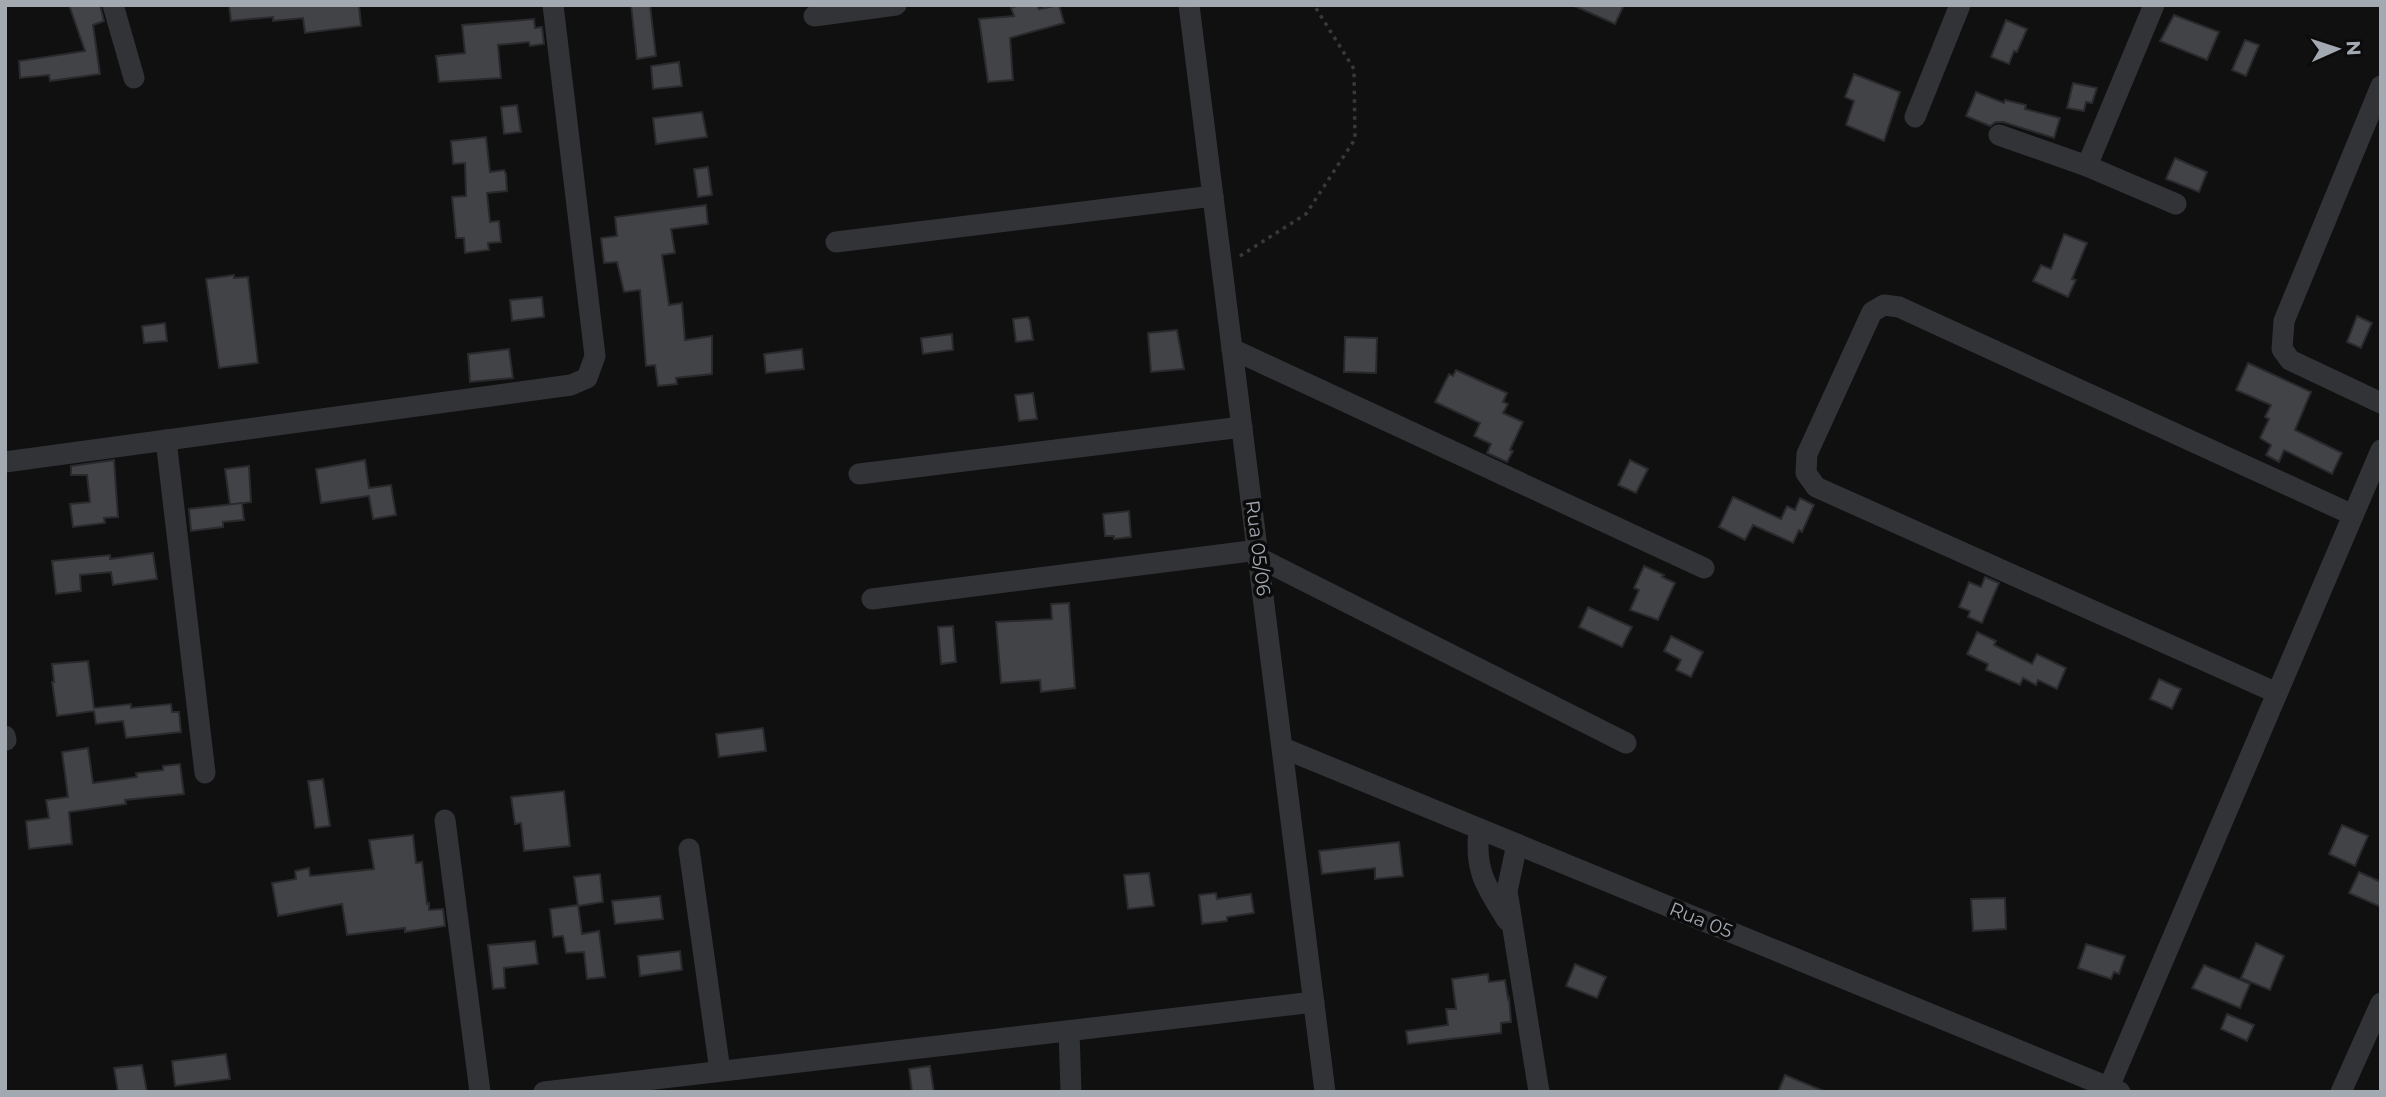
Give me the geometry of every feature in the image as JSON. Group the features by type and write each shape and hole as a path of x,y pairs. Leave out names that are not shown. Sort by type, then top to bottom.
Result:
{"street":[{"path":"113,5 134,78"},
{"path":"5,462 571,385 587,378 595,356 553,5"},
{"path":"814,16 896,5"},
{"name":"Rua 05/06","path":"1189,5 1325,1092"},
{"path":"1915,117 1960,5"},
{"path":"2087,166 2154,5"},
{"path":"2381,86 2284,321 2282,349 2290,360 2381,403"},
{"path":"1999,135 2087,166 2176,204"},
{"path":"836,242 1213,197"},
{"path":"2277,693 1816,487 1807,473 1807,454 1872,312 1884,304 1899,307 2353,515"},
{"path":"1232,349 1704,568"},
{"path":"859,474 1242,427"},
{"path":"166,440 205,773"},
{"path":"2114,1090 2277,693 2381,450"},
{"path":"872,599 1258,554 1626,743"},
{"name":"Rua 05","path":"1283,748 2114,1090"},
{"path":"444,820 480,1092"},
{"path":"1479,828 1476,849 1483,881 1513,929"},
{"path":"1517,844 1507,891 1539,1092"},
{"path":"689,849 720,1071"},
{"path":"544,1092 1314,1003"},
{"path":"2341,1092 2381,1003"},
{"path":"1069,1031 1072,1092"}],"path":[{"path":"1222,267 1306,214 1355,139 1354,69 1314,5"}],"building":[{"path":"69,5 100,5 104,21 93,25 100,74 50,81 49,75 20,78 19,61 85,51"},
{"path":"229,5 359,5 361,26 305,33 303,18 273,21 273,17 231,21"},
{"path":"631,5 650,5 656,56 637,59"},
{"path":"1037,5 1039,9 1059,5 1064,23 1010,38 1013,80 988,82 979,19 1014,16 1011,8"},
{"path":"1572,5 1624,5 1615,24"},
{"path":"2174,15 2219,32 2207,60 2160,41"},
{"path":"534,19 535,28 542,27 544,44 530,46 529,42 498,45 501,78 439,82 436,56 465,53 462,25"},
{"path":"2006,20 2027,29 2009,64 1991,57"},
{"path":"2245,40 2259,45 2246,76 2232,70"},
{"path":"679,62 682,86 653,89 651,66"},
{"path":"1854,74 1900,92 1884,141 1846,125 1854,101 1845,97"},
{"path":"2073,83 2097,88 2092,103 2086,102 2084,111 2067,108"},
{"path":"1976,92 2004,103 2005,100 2026,105 2025,109 2060,118 2054,138 2003,122 1990,126 1966,116"},
{"path":"517,105 521,132 504,134 501,107"},
{"path":"702,112 707,137 656,144 653,118"},
{"path":"486,137 490,172 504,170 506,174 507,191 487,193 490,222 499,221 501,242 488,243 489,250 465,253 464,238 456,238 452,197 466,196 465,163 453,164 451,141"},
{"path":"2175,158 2207,172 2199,192 2166,179"},
{"path":"708,167 712,195 698,197 694,169"},
{"path":"706,205 708,224 671,229 675,253 662,255 669,305 682,303 685,340 712,336 712,374 676,378 677,384 658,386 655,365 646,366 640,290 624,292 617,262 604,263 601,238 617,236 615,217"},
{"path":"2064,234 2087,243 2072,279 2076,280 2068,297 2033,281 2041,265 2051,269"},
{"path":"234,275 234,278 248,277 258,363 219,368 206,279"},
{"path":"542,297 544,317 512,321 510,300"},
{"path":"2357,316 2372,323 2361,348 2347,342"},
{"path":"1028,317 1033,340 1016,342 1013,319"},
{"path":"165,323 167,341 144,343 142,326"},
{"path":"1177,330 1184,369 1151,372 1148,333"},
{"path":"952,334 953,350 923,354 921,338"},
{"path":"1345,337 1377,338 1376,373 1344,372"},
{"path":"509,349 513,378 470,382 468,354"},
{"path":"802,349 804,369 766,373 764,354"},
{"path":"2248,363 2311,392 2295,430 2342,453 2332,474 2284,450 2279,462 2266,455 2271,445 2260,438 2269,419 2265,417 2271,405 2236,390"},
{"path":"1456,370 1507,393 1503,402 1508,404 1503,413 1523,422 1507,462 1487,453 1491,444 1474,436 1480,423 1435,402 1449,374 1453,376"},
{"path":"1033,393 1037,419 1019,421 1015,395"},
{"path":"114,460 118,517 104,518 105,523 73,527 70,504 90,502 87,475 71,475 71,466"},
{"path":"365,460 369,488 391,485 396,515 373,519 369,496 321,503 316,469"},
{"path":"1630,460 1648,469 1636,493 1618,485"},
{"path":"249,466 251,502 230,505 225,469"},
{"path":"1733,497 1781,519 1787,506 1795,510 1800,498 1814,505 1802,532 1799,530 1793,543 1753,525 1745,540 1719,527"},
{"path":"242,503 244,520 223,522 223,527 191,531 189,509"},
{"path":"1129,511 1131,537 1114,539 1114,536 1105,536 1103,514"},
{"path":"153,553 157,579 113,585 111,572 80,575 81,591 56,594 52,561 110,555 110,559"},
{"path":"1644,566 1675,583 1658,620 1630,610 1639,590 1634,588"},
{"path":"1985,577 1999,583 1982,623 1968,617 1970,611 1959,607 1969,582 1981,587"},
{"path":"1069,603 1075,688 1041,692 1040,680 1001,683 996,622 1052,619 1051,604"},
{"path":"1588,607 1632,627 1622,647 1579,627"},
{"path":"953,626 956,662 941,664 938,627"},
{"path":"1977,632 1996,641 1994,645 2032,664 2037,654 2066,668 2057,689 2038,680 2036,685 2023,678 2020,685 1986,670 1988,664 1967,654"},
{"path":"1671,636 1703,652 1691,677 1676,670 1681,660 1664,651"},
{"path":"88,661 94,708 171,704 172,712 179,712 181,732 126,738 123,721 96,724 94,711 57,716 52,664"},
{"path":"2159,679 2181,689 2172,709 2150,699"},
{"path":"763,728 766,751 719,757 716,734"},
{"path":"88,748 93,783 137,777 136,773 163,770 163,766 180,764 184,794 125,800 126,804 69,812 72,844 29,849 26,821 49,818 46,800 68,797 62,752"},
{"path":"323,779 330,826 315,828 308,781"},
{"path":"564,791 570,846 524,851 521,823 515,824 511,797"},
{"path":"2342,825 2368,836 2355,866 2329,854"},
{"path":"413,835 416,863 422,862 429,910 443,909 445,926 405,932 405,928 347,935 342,904 278,916 272,883 296,879 295,871 309,868 310,876 374,869 369,840"},
{"path":"1399,842 1403,876 1375,879 1375,868 1322,874 1319,851"},
{"path":"2359,872 2381,882 2381,907 2349,893"},
{"path":"1149,873 1154,906 1128,909 1124,875"},
{"path":"600,874 603,902 578,906 574,877"},
{"path":"1216,893 1217,899 1251,894 1254,913 1227,917 1227,921 1202,924 1199,895"},
{"path":"660,896 663,919 615,924 612,901"},
{"path":"2005,898 2006,929 1973,931 1971,899"},
{"path":"578,905 582,934 599,931 605,977 587,979 584,952 566,953 563,936 553,937 550,909"},
{"path":"535,941 538,964 504,968 505,988 493,989 488,945"},
{"path":"2256,943 2284,956 2270,990 2241,978"},
{"path":"2086,944 2125,956 2119,974 2114,972 2111,979 2078,968"},
{"path":"680,951 682,970 640,976 638,956"},
{"path":"1575,964 1606,977 1597,998 1566,986"},
{"path":"2204,965 2250,984 2240,1008 2192,988"},
{"path":"1488,974 1489,982 1505,980 1509,998 1511,1022 1501,1023 1501,1033 1408,1044 1406,1031 1448,1025 1446,1009 1456,1009 1452,979"},
{"path":"2227,1014 2254,1025 2247,1041 2221,1029"},
{"path":"226,1054 230,1079 175,1086 172,1061"},
{"path":"142,1065 147,1092 118,1092 114,1068"},
{"path":"930,1066 934,1092 912,1092 909,1069"},
{"path":"1785,1075 1824,1091 1778,1092"}]}
